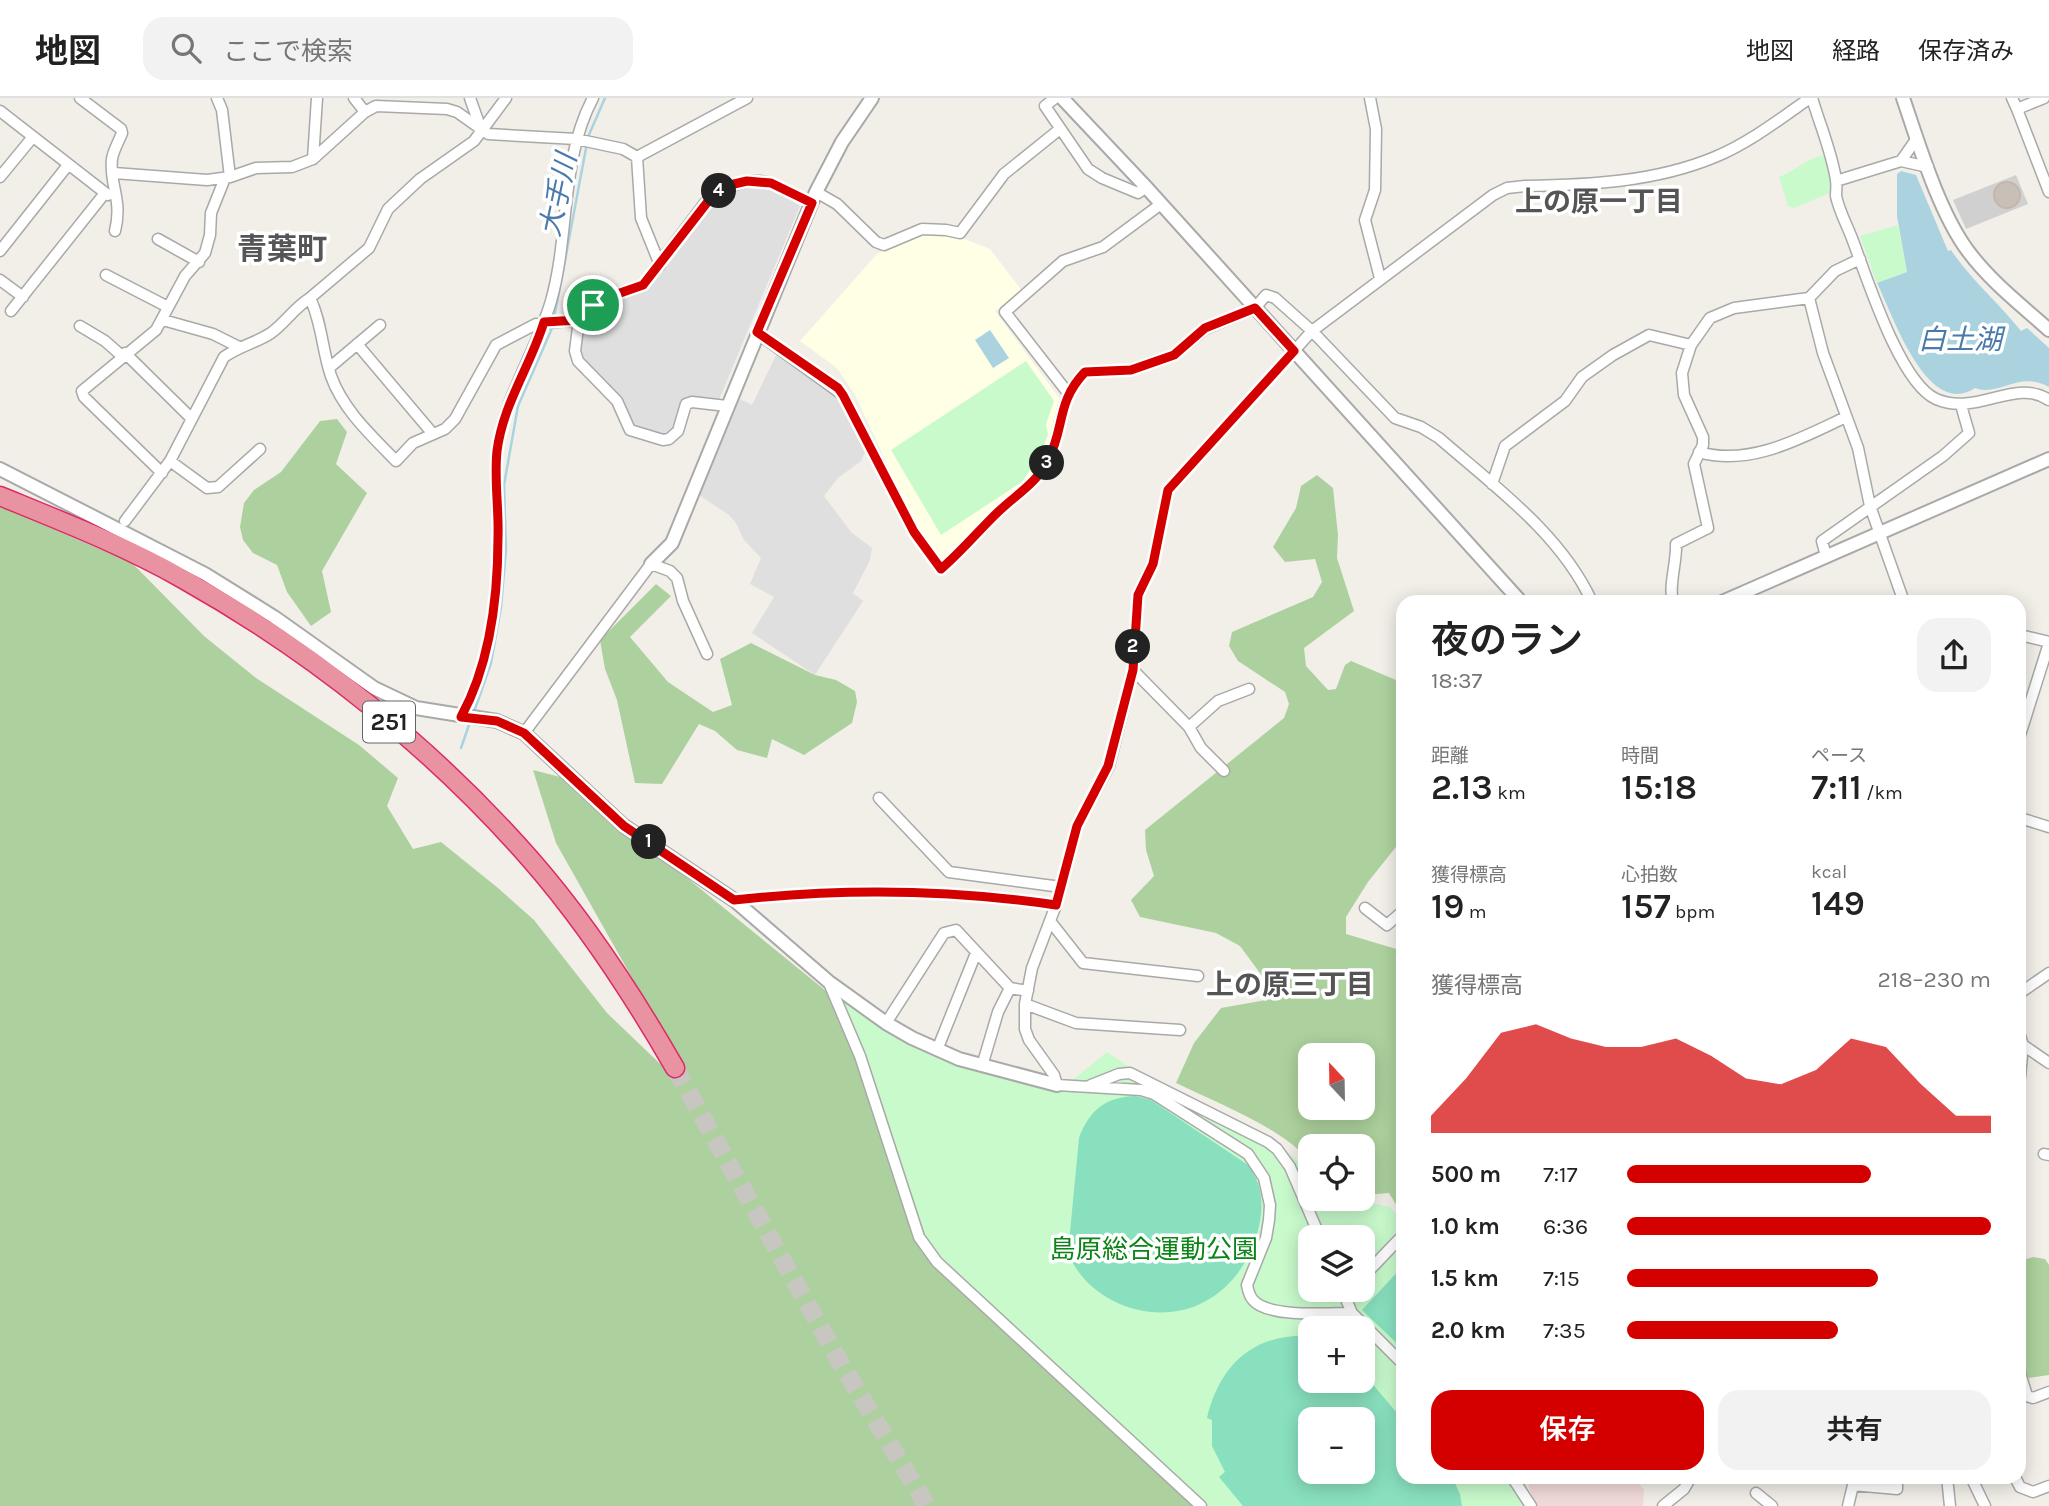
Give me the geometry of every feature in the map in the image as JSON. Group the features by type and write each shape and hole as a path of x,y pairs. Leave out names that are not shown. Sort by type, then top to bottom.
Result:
{"highway":[{"name":"251","path":"0,496 104,540 181,578 291,646 347,687 398,730 466,792 531,860 615,970 675,1068"}],"street":[{"path":"80,98 121,129 122,134 112,159 119,216 115,231"},
{"path":"162,473 82,394 83,388 156,330 185,276 205,253 210,235 211,213 228,177 222,110 218,98"},
{"path":"313,159 317,98"},
{"path":"354,98 365,112"},
{"path":"470,98 483,132"},
{"path":"125,521 170,461 224,357 270,333 369,248 388,209 420,179 474,141 506,98"},
{"path":"469,718 493,607 498,537 497,452 503,419 550,322 552,297 593,98"},
{"path":"637,157 747,98"},
{"path":"524,733 651,564 672,543 814,198 842,142 872,98"},
{"path":"1055,98 1045,106 1093,173 1138,193 1146,187"},
{"path":"1062,98 1146,187 1515,595"},
{"path":"1370,98 1376,129 1376,190 1364,220 1380,278"},
{"path":"1057,1085 1054,1074 1029,1040 1025,1029 1032,968 1056,905 1077,826 1108,766 1133,670 1138,595 1153,564 1168,490 1312,331 1468,212 1507,188 1637,180 1714,158 1772,125 1811,98 1836,181 1836,196 1886,326 1903,362 1922,390 1936,399 1961,405 2024,391 2040,394 2049,400"},
{"path":"1903,98 1928,167 1966,250 1994,281 2049,330"},
{"path":"2012,98 2049,192"},
{"path":"2017,109 2044,98"},
{"path":"114,173 207,180 256,168 292,167 313,159 365,112 382,105 419,102 457,112 483,132 583,140 622,149 637,157"},
{"path":"0,111 104,193 118,200"},
{"path":"727,406 692,402 686,404 678,431 668,439 634,433 627,426 617,401 578,361 575,351 579,320 600,300 643,285 705,204 722,189 747,181 760,181 837,205 876,242 884,245 922,229 960,233 1004,174 1060,129"},
{"path":"0,177 32,138"},
{"path":"1901,161 1917,138"},
{"path":"637,157 642,219 660,265"},
{"path":"1836,181 1901,161 1928,167"},
{"path":"0,251 68,165"},
{"path":"12,312 104,193"},
{"path":"1068,393 1005,312 1063,261 1103,247 1161,204"},
{"path":"158,239 199,262"},
{"path":"1672,595 1677,562 1676,544 1708,528 1694,464 1703,437 1684,395 1682,373 1691,345 1710,318 1734,308 1809,298 1835,271 1860,259"},
{"path":"106,275 168,307"},
{"path":"0,280 23,298"},
{"path":"757,332 838,388 914,532 941,569 1000,510 1033,483 1047,464 1056,444 1059,421 1068,393 1085,372 1131,370 1174,355 1205,328 1255,308 1266,295 1275,298 1312,331 1395,418 1421,427 1439,438 1542,529 1589,595"},
{"path":"1809,298 1819,342 1858,448 1870,506 1901,595"},
{"path":"310,299 320,323 329,368 340,396 368,432 396,461 414,443 445,429 455,419 496,345 527,327 579,320"},
{"path":"163,320 213,334 239,347"},
{"path":"329,368 380,325"},
{"path":"80,326 123,355 191,418"},
{"path":"1492,484 1505,446 1565,401 1582,377 1650,335 1691,345"},
{"path":"357,344 433,434"},
{"path":"1826,556 1822,541 1943,456 1969,433 1961,405"},
{"path":"1699,452 1719,458 1761,452 1846,416"},
{"path":"170,461 207,488 218,487 260,450"},
{"path":"1738,595 2049,459"},
{"path":"0,469 205,574 274,617 374,688 416,708 497,721 524,733 624,826 734,900 829,982 886,1023 937,1050 982,1066 1057,1085 1084,1088 1128,1087 1154,1094 1248,1154 1264,1178 1270,1205 1266,1238 1247,1285 1252,1300 1260,1306 1278,1311 1352,1313"},
{"path":"651,564 670,571 677,578 683,601 707,654"},
{"path":"2026,637 2049,643 2026,716"},
{"path":"1133,670 1189,727 1201,748 1224,771"},
{"path":"1189,727 1218,701 1249,689"},
{"path":"879,798 949,872 1060,887"},
{"path":"2026,820 2049,827"},
{"path":"734,900 804,892 923,891 991,895 1056,905"},
{"path":"1365,908 1387,925 1396,917"},
{"path":"1050,921 1083,963 1198,976"},
{"path":"886,1023 944,933 956,930 1010,988 1028,991"},
{"path":"937,1050 976,953"},
{"path":"2026,989 2049,974"},
{"path":"829,982 860,1056 919,1237 937,1262 1027,1348 1201,1506"},
{"path":"982,1066 998,1012 1010,988"},
{"path":"1026,1004 1076,1023 1180,1030"},
{"path":"2026,1045 2049,1063"},
{"path":"1084,1088 1119,1074 1130,1073 1268,1142 1284,1157 1290,1167 1315,1225"},
{"path":"1375,1264 1396,1242"},
{"path":"1349,1302 1352,1313 1396,1357"},
{"path":"2026,1393 2033,1398 2049,1392"},
{"path":"1516,1484 1531,1506"},
{"path":"1663,1506 1687,1484"},
{"path":"1848,1506 1852,1484"},
{"path":"1873,1484 1897,1489 1897,1484"},
{"path":"1948,1484 1950,1506"},
{"path":"1974,1484 1985,1506"},
{"path":"2018,1484 2033,1492 2049,1486"},
{"path":"1756,1493 1772,1506"}],"shaded area":[{"path":"2016,175 2028,204 1966,229 1953,200"},
{"path":"751,186 777,191 800,206 718,402 684,398 680,404 675,428 668,435 663,436 632,426 619,396 583,361 579,353 584,320 599,305 620,295 636,292 653,282 716,197 737,187"},
{"path":"942,234 959,237 990,249 1023,292 995,311 1060,399 1052,426 1052,442 1044,462 1028,483 1005,500 941,559 916,525 855,395 837,368 800,341 877,254 913,235"},
{"path":"777,353 835,390 867,447 861,461 838,478 824,496 851,532 872,548 870,560 853,593 863,601 815,675 752,633 774,597 750,584 761,558 744,540 729,515 699,495 740,399 752,405"},
{"path":"1639,1484 1644,1490 1643,1506 1537,1506 1528,1486"}],"green space":[{"path":"1823,155 1831,175 1832,192 1794,208 1788,206 1779,177"},
{"path":"1898,225 1907,272 1877,283 1860,236"},
{"path":"1026,361 1054,401 1046,424 1048,435 1038,458 1022,482 941,535 891,450"},
{"path":"337,419 347,432 336,464 367,493 322,571 331,612 311,626 287,592 277,565 253,553 243,540 240,527 244,503 254,490 281,472 320,421"},
{"path":"1317,475 1333,488 1338,535 1337,558 1354,611 1304,648 1306,666 1328,690 1336,689 1345,665 1351,661 1396,680 1396,847 1368,882 1346,917 1346,934 1396,949 1396,1204 1389,1193 1375,1194 1375,1134 1298,1134 1298,1149 1266,1127 1176,1083 1194,1043 1221,1008 1266,1000 1274,992 1240,946 1216,933 1140,917 1131,900 1154,876 1146,850 1145,830 1284,718 1289,704 1285,692 1238,661 1229,646 1232,632 1313,597 1322,582 1315,559 1285,562 1273,547 1296,508 1301,486"},
{"path":"0,506 132,563 204,636 256,678 359,745 398,778 387,806 413,849 441,842 498,888 534,920 607,1013 675,1078 680,1063 556,843 533,770 564,778 863,1021 1224,1506 0,1506"},
{"path":"656,584 671,596 630,637 668,682 713,712 732,705 720,659 751,643 815,675 836,680 855,691 857,702 852,723 804,755 772,739 767,758 737,750 715,731 699,724 662,784 635,783 617,700 605,669 600,640"},
{"name":"島原総合運動公園","path":"840,998 928,1054 997,1076 1059,1091 1107,1052 1132,1069 1273,1139 1298,1162 1298,1211 1375,1211 1375,1204 1390,1207 1396,1213 1396,1232 1389,1240 1396,1247 1396,1484 1526,1484 1527,1506 1208,1506 939,1257 925,1235 869,1064"},
{"path":"1135,1096 1151,1100 1248,1165 1259,1186 1261,1218 1252,1249 1240,1270 1214,1296 1185,1309 1145,1311 1125,1306 1091,1285 1078,1271 1068,1253 1079,1138 1083,1128 1100,1107 1115,1099"},
{"path":"2026,1259 2045,1259 2049,1265 2049,1375 2029,1378 2026,1375"},
{"path":"1396,1274 1396,1342 1375,1322 1375,1316 1368,1316 1362,1310 1369,1302 1375,1302 1375,1296"},
{"path":"1298,1336 1298,1393 1375,1393 1375,1387 1396,1412 1396,1484 1455,1484 1462,1506 1243,1506 1219,1477 1225,1472 1212,1446 1212,1420 1207,1418 1221,1382 1242,1356 1256,1346"}],"water":[{"name":"白土湖","path":"1901,171 1916,175 1948,251 1951,250 2021,331 2027,328 2049,348 2049,387 2029,381 1993,389 1975,388 1958,394 1942,389 1927,377 1914,359 1877,283 1907,272 1897,216 1897,174"},
{"path":"990,330 1009,358 993,368 975,340"}],"building":[{"path":"2007,182 2016,186 2020,195 2016,204 2007,208 1998,204 1994,195 1998,186"}],"waterway":[{"name":"大手川","path":"588,137 605,98"},
{"name":"大手川","path":"554,319 587,143"},
{"name":"大手川","path":"474,712 491,663 501,607 506,550 504,485 518,406 553,326"},
{"name":"大手川","path":"461,748 470,722"}],"tunnel":[{"path":"675,1068 840,1362 927,1506"}],"district":[{"name":"上の原一丁目","path":"1599,201"},
{"name":"青葉町","path":"282,249"},
{"name":"上の原三丁目","path":"1290,984"}],"route":[{"path":"747,181 760,181 771,183 812,203 757,332 838,388 914,532 941,569 956,557 1000,510 1033,483 1047,464 1056,444 1059,421 1068,393 1085,372 1094,369 1131,370 1174,355 1190,344 1205,328 1255,308 1294,351 1168,490 1153,564 1138,595 1133,670 1108,766 1077,826 1056,905 991,895 923,891 804,892 734,900 624,826 524,733 497,721 461,717 474,693 481,670 493,607 498,537 497,452 503,419 537,345 544,322 579,320 593,305 607,296 638,288 648,281 705,204 722,189 747,181"}]}
